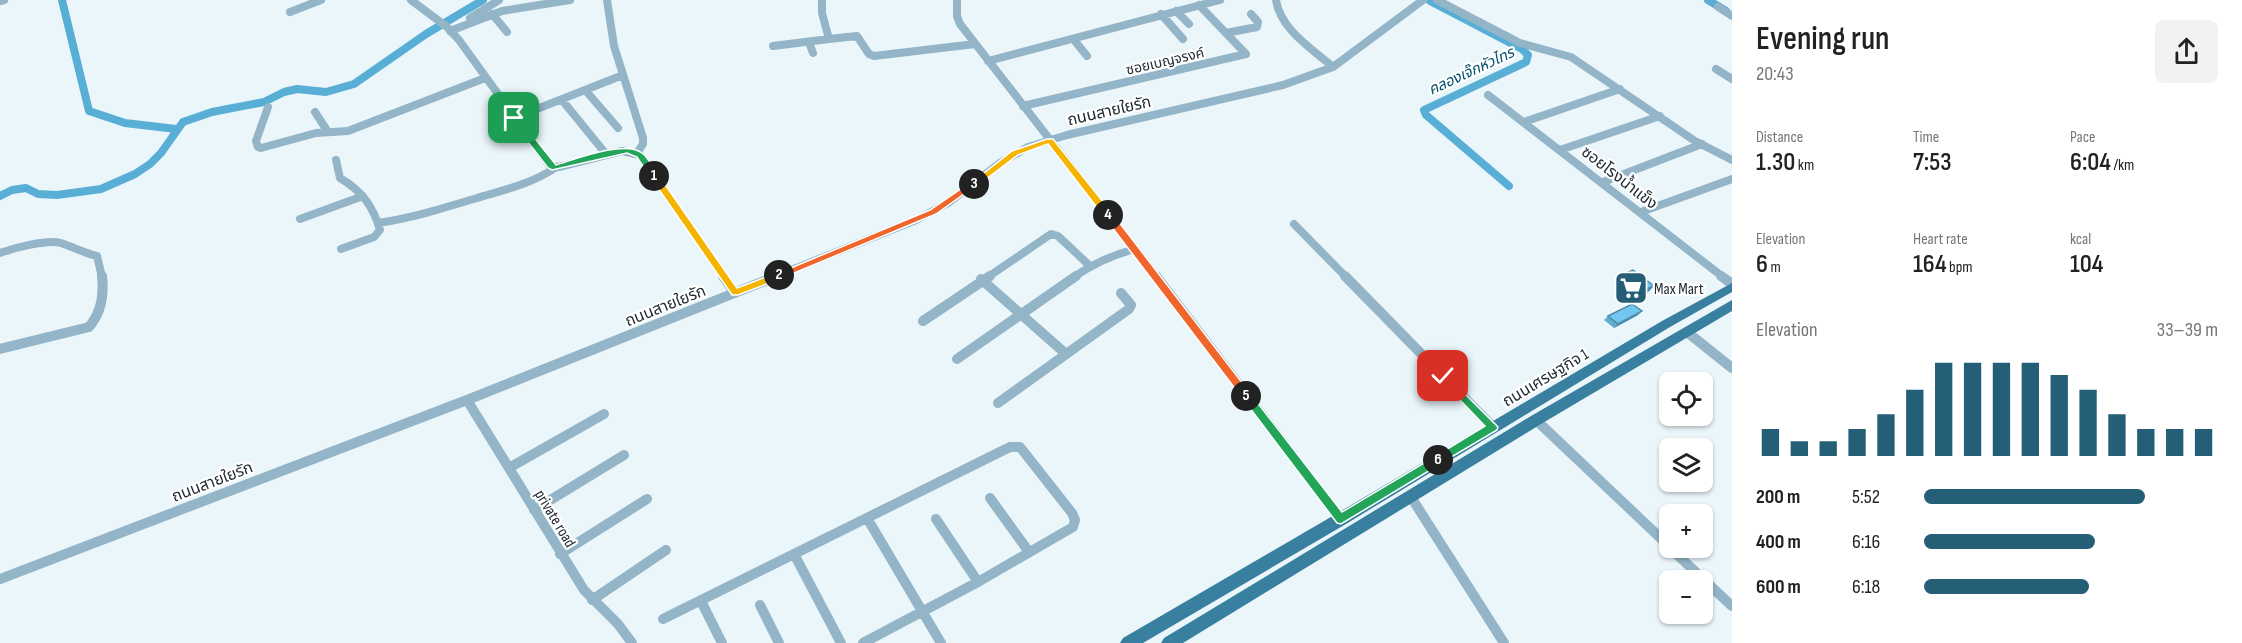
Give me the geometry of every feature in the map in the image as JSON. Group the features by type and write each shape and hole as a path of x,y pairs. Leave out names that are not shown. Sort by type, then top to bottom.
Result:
{"main road":[{"name":"ถนนเศรษฐกิจ 1","path":"1128,643 1732,286"},
{"name":"ถนนเศรษฐกิจ 1","path":"1169,643 1536,420 1687,332 1729,311"},
{"path":"1239,579 1252,594"}],"street":[{"path":"290,12 321,0"},
{"path":"411,0 446,27 550,166 555,168"},
{"path":"462,26 499,0"},
{"path":"446,27 462,26 492,14 551,1 570,0"},
{"path":"607,0 614,46 643,138 643,144 636,153"},
{"path":"822,0 822,13 829,39"},
{"path":"957,0 957,16 960,24 1341,519"},
{"path":"988,61 1074,40 1176,11 1184,6 1220,0"},
{"path":"1276,0 1275,5 1283,21 1333,67"},
{"name":"ถนนสายใยรัก","path":"0,579 466,400 933,212 1015,153 1050,141 1283,85 1333,67 1423,0"},
{"path":"1437,0 1527,46 1571,57 1702,144 1732,160"},
{"name":"ซอยเบญจรงค์","path":"1023,106 1246,54 1199,5"},
{"path":"1718,8 1732,16"},
{"path":"1176,11 1189,24"},
{"path":"492,14 507,32"},
{"path":"1161,14 1183,39"},
{"path":"1226,33 1257,27 1258,22 1251,14"},
{"path":"773,46 857,36 869,54 874,56 975,44"},
{"path":"1074,40 1087,56"},
{"path":"809,42 813,54"},
{"path":"1716,69 1732,79"},
{"path":"514,118 624,75"},
{"path":"268,107 256,141 258,147 267,147 316,133 348,131 485,78"},
{"path":"1524,122 1620,89"},
{"path":"586,91 618,128"},
{"name":"ซอยโรงน้ำแข็ง","path":"1488,95 1603,182 1732,286"},
{"path":"562,100 606,154"},
{"path":"315,112 328,132"},
{"path":"1560,150 1660,116"},
{"path":"1603,182 1702,144"},
{"path":"378,223 414,217 508,189 538,179 555,168 606,154 622,151 636,153 735,293"},
{"path":"336,160 340,178 353,185 363,196 380,230 374,237 341,249"},
{"path":"1641,212 1732,179"},
{"path":"300,219 363,196"},
{"path":"1294,224 1493,427"},
{"path":"923,321 981,279 1051,234 1058,236 1090,266"},
{"path":"0,253 18,247 63,243 75,250 97,256 102,288 99,312 89,327 0,349"},
{"path":"957,359 1090,266 1114,254 1135,249"},
{"path":"981,279 1066,354"},
{"path":"998,403 1129,309 1131,305 1121,293"},
{"path":"1687,332 1732,368"},
{"name":"private road","path":"466,400 560,554 592,600 618,624 632,643"},
{"path":"509,468 604,414"},
{"path":"1536,420 1659,537"},
{"path":"663,619 1017,446 1075,520 1073,527 978,582 863,643"},
{"path":"534,510 624,455"},
{"path":"1411,497 1504,643"},
{"path":"990,498 1029,552"},
{"path":"560,554 647,499"},
{"path":"867,518 941,643"},
{"path":"936,519 978,582"},
{"path":"592,600 666,550"},
{"path":"794,554 841,643"},
{"path":"1682,558 1732,606"},
{"path":"701,601 722,643"},
{"path":"760,604 779,643"}],"building":[{"path":"1633,270 1654,286 1644,290 1624,274"},
{"path":"1632,304 1642,311 1618,324 1608,316"}],"waterway":[{"path":"62,0 89,111 125,123 176,129"},
{"path":"0,196 12,190 26,188 38,194 57,195 101,189 135,174 150,164 161,153 183,122 212,112 264,102 284,92 297,89 326,92 354,84 426,34 483,0"},
{"path":"1708,0 1726,11"},
{"name":"คลองเจ๊กหัวไทร","path":"1430,1 1522,49 1528,55 1526,62 1424,110 1426,115 1509,186"}],"place":[{"name":"Max Mart","path":"1631,288"}],"route":[{"path":"514,118 550,166 555,168 622,151 632,151 640,155 735,293 933,212 1015,153 1050,141 1155,274 1341,519 1493,427 1443,376"}]}
